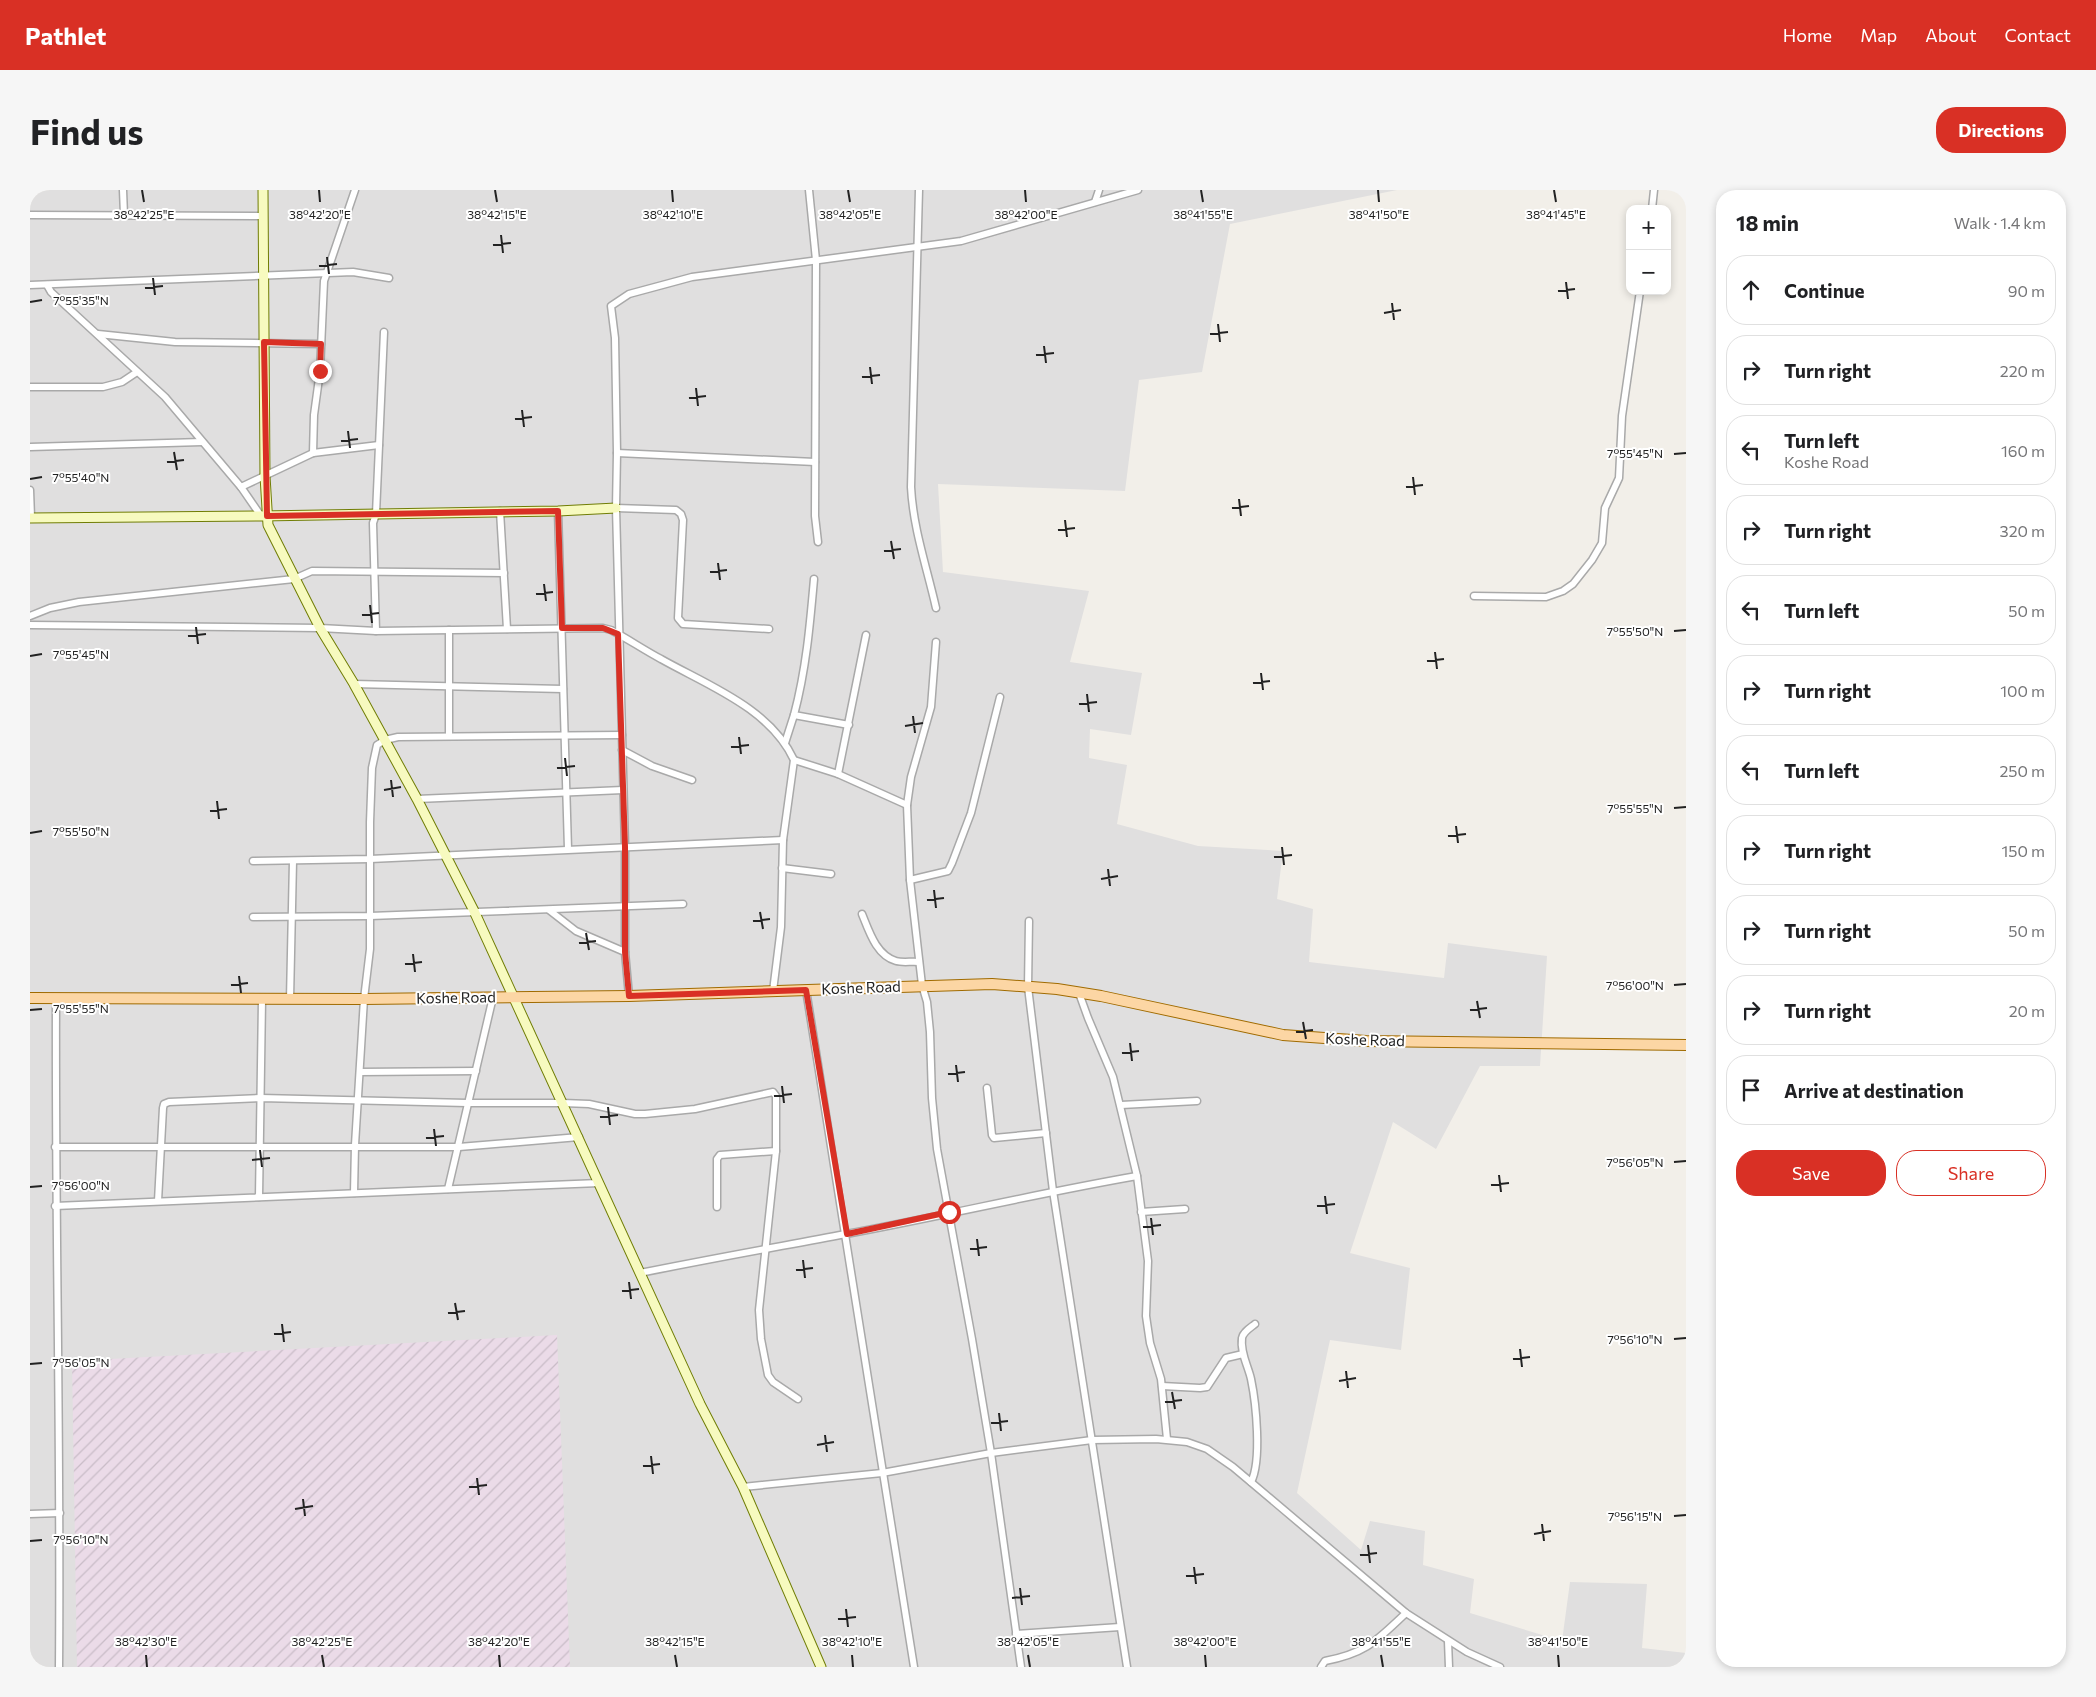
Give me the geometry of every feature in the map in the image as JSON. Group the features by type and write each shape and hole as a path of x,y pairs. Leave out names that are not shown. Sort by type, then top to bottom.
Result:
{"main road":[{"name":"Koshe Road","path":"30,998 364,1000 512,998 992,984 1079,992 1152,1006 1256,1030 1315,1038 1366,1042 1686,1045"}],"street":[{"path":"123,190 124,215"},
{"path":"263,190 264,516"},
{"path":"313,453 314,414 319,387 323,292 326,274 355,190"},
{"path":"809,190 816,260 815,516 818,542"},
{"path":"919,190 916,247 912,504 936,608"},
{"path":"1095,202 1099,190"},
{"path":"629,996 625,952 625,847 616,508 618,453 615,338 612,306 629,294 692,276 961,241 1138,190"},
{"path":"1652,205 1654,190"},
{"path":"30,215 263,216"},
{"path":"30,285 353,272 389,278"},
{"path":"47,285 51,292 164,397 264,516 320,628 385,740 474,911 512,998 579,1137 700,1404 743,1487 821,1667"},
{"path":"1474,596 1546,597 1555,594 1573,584 1598,551 1602,542 1605,508 1619,478 1622,416 1639,295"},
{"path":"376,631 373,523 376,514 380,445 384,332"},
{"path":"98,334 175,342 321,344"},
{"path":"30,388 103,387 122,382 137,372"},
{"path":"30,447 202,442"},
{"path":"241,487 313,453 380,445"},
{"path":"618,453 815,462"},
{"path":"30,490 31,518 558,511 616,508 676,510 681,514 683,520 678,618 682,624 769,629"},
{"path":"500,511 507,629"},
{"path":"558,511 568,849"},
{"path":"30,616 50,608 79,602 294,579 312,571 504,573"},
{"path":"785,743 803,682 809,643 814,579"},
{"path":"30,625 320,628 376,631 603,628 618,634 737,702 762,719 785,743 794,760 783,840 781,927 773,991"},
{"path":"449,736 450,630"},
{"path":"838,774 866,635"},
{"path":"936,642 931,707 911,777 908,805 910,880 922,986 927,1002 932,1098 937,1149 991,1453 1021,1667"},
{"path":"354,684 563,688"},
{"path":"910,880 948,871 952,863 971,813 1000,697"},
{"path":"794,715 849,725"},
{"path":"354,1193 364,1000 370,949 372,768 377,745 385,740 398,737 622,735"},
{"path":"622,750 652,766 692,780"},
{"path":"794,760 838,774 908,805"},
{"path":"417,799 623,790"},
{"path":"253,861 370,859 446,854 783,840"},
{"path":"290,999 293,861"},
{"path":"782,868 831,874"},
{"path":"253,917 370,916 683,904"},
{"path":"550,910 576,931 625,952"},
{"path":"862,914 873,940 888,957 896,961 919,962"},
{"path":"1029,921 1028,987 1053,1191 1127,1667"},
{"path":"806,990 847,1234 882,1473 914,1667"},
{"path":"1079,992 1113,1077 1137,1176 1148,1261 1146,1316 1150,1343 1162,1386 1167,1439"},
{"path":"448,1189 493,997"},
{"path":"56,998 55,1206 60,1513 58,1667"},
{"path":"260,1197 262,1000"},
{"path":"360,1072 476,1072"},
{"path":"987,1088 992,1136 994,1138 1046,1133"},
{"path":"158,1201 163,1108 164,1104 169,1102 261,1098 467,1103 563,1103 590,1104 635,1114 645,1114 695,1109 773,1092 776,1096 776,1150 759,1316 768,1375 773,1382 798,1399"},
{"path":"1121,1105 1198,1101"},
{"path":"55,1147 459,1147 579,1137"},
{"path":"717,1207 717,1159 720,1155 776,1150"},
{"path":"640,1274 765,1248 847,1234 1053,1191 1137,1176"},
{"path":"55,1206 599,1182"},
{"path":"1141,1212 1185,1209"},
{"path":"1251,1482 1256,1466 1256,1419 1253,1390 1243,1354 1242,1337 1255,1324"},
{"path":"1162,1386 1207,1387 1226,1358 1243,1354"},
{"path":"743,1487 882,1473 991,1453 1092,1440 1167,1439 1187,1442 1207,1449 1251,1482 1406,1613 1448,1641 1488,1663 1500,1667"},
{"path":"30,1514 60,1513"},
{"path":"1321,1667 1325,1661 1346,1657 1371,1645 1406,1613"},
{"path":"1016,1634 1120,1627"},
{"path":"1448,1641 1449,1667"}],"shaded area":[{"path":"30,190 1397,190 1230,224 1202,372 1139,380 1125,491 938,484 943,572 1089,591 1070,662 1142,673 1131,735 1090,729 1089,758 1127,765 1117,824 1198,846 1283,851 1277,899 1313,909 1309,962 1444,978 1448,943 1547,956 1540,1066 1480,1066 1436,1149 1393,1122 1350,1253 1410,1268 1401,1350 1330,1340 1297,1493 1361,1550 1370,1521 1425,1531 1423,1565 1474,1579 1470,1613 1562,1641 1570,1582 1647,1584 1642,1648 1686,1653 1686,1667 30,1667"},
{"path":"557,1335 570,1667 77,1667 72,1361"}],"route":[{"path":"320,371 321,344 264,342 267,516 558,511 562,628 603,628 618,634 625,847 625,952 629,996 806,990 847,1234 949,1212"}]}
